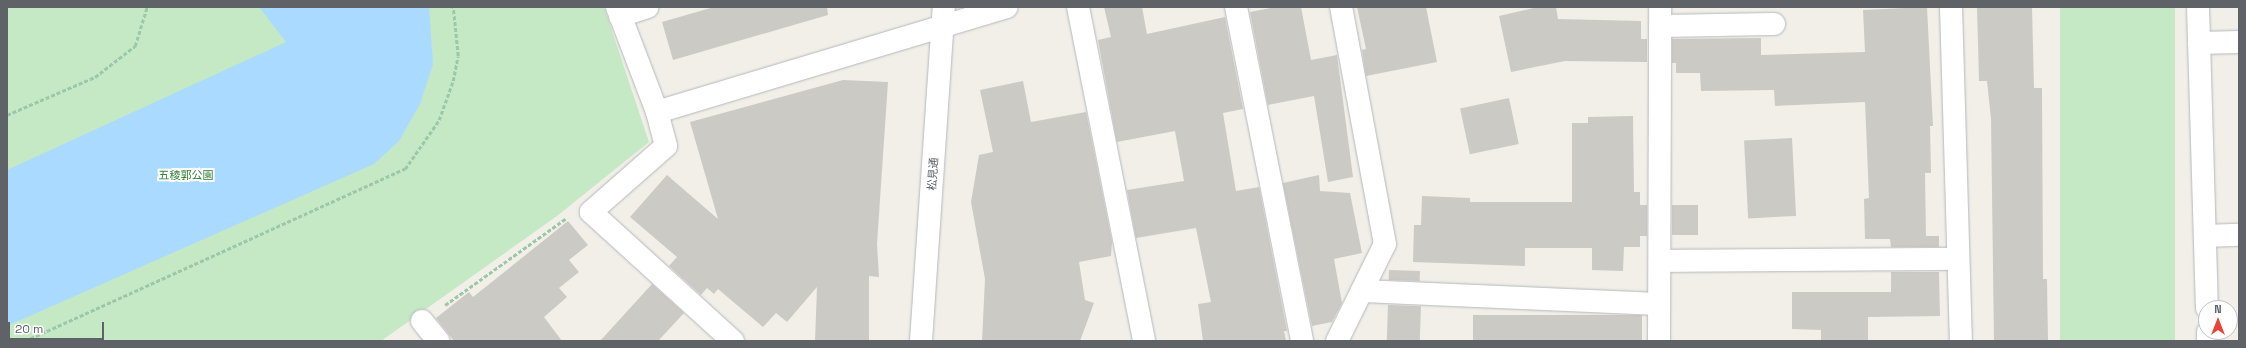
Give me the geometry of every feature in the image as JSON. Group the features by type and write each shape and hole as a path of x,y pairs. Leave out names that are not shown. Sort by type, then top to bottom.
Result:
{"street":[{"path":"648,7 619,11 657,112 666,146 591,212 733,341"},
{"path":"657,112 943,17 1007,7"},
{"path":"1078,7 1144,341"},
{"path":"1236,7 1302,341"},
{"path":"1338,341 1385,244 1341,7"},
{"path":"1951,7 1957,259 1961,341"},
{"path":"2198,7 2207,300"},
{"path":"1659,341 1660,16 1774,24"},
{"name":"松見通","path":"921,341 943,17"},
{"path":"2199,43 2239,42"},
{"path":"2205,236 2239,235"},
{"path":"1660,261 1957,259"},
{"path":"1362,291 1659,304"},
{"path":"422,321 438,341"}],"path":[{"path":"7,115 95,77 135,46 147,7"},
{"path":"25,341 404,169 439,120 453,81 458,56 453,7"},
{"path":"422,321 577,211 591,212"}],"green space":[{"name":"五稜郭公園","path":"7,7 604,7 649,142 557,216 381,341 7,341"},
{"path":"2060,7 2175,7 2175,341 2060,341"}],"water":[{"path":"259,7 429,7 433,64 420,104 399,141 374,164 7,326 7,170 286,42"}],"building":[{"path":"714,7 827,7 828,15 673,60 662,22"},
{"path":"1104,7 1142,7 1147,34 1225,17 1243,109 1223,113 1236,191 1259,187 1287,331 1284,331 1286,341 1203,341 1198,304 1211,302 1196,228 1136,238 1127,190 1184,181 1175,131 1117,142 1098,40 1111,37"},
{"path":"1276,7 1301,7 1311,60 1337,55 1353,177 1328,182 1314,96 1268,105 1250,12"},
{"path":"1357,7 1426,7 1437,62 1366,76 1362,50 1366,49"},
{"path":"1538,7 1556,7 1558,19 1641,21 1641,39 1647,39 1647,62 1565,61 1511,72 1499,16"},
{"path":"1927,7 1933,126 1930,126 1931,173 1925,173 1926,236 1939,236 1939,247 1891,247 1890,239 1865,239 1864,199 1869,198 1865,102 1775,106 1774,90 1701,91 1700,73 1676,73 1676,63 1672,63 1672,39 1761,38 1761,55 1865,52 1863,10"},
{"path":"1977,7 2032,7 2034,88 2042,88 2043,279 2047,279 2048,341 1994,341 1991,119 1987,81 1979,81"},
{"path":"843,80 888,82 877,244 879,277 869,276 869,341 815,341 817,287 787,322 776,313 763,327 718,289 714,294 707,288 701,295 669,266 677,257 630,217 667,175 718,219 690,122"},
{"path":"1023,81 1031,122 1086,112 1112,242 1111,256 1079,262 1085,300 1094,303 1080,341 982,341 985,279 971,202 979,155 993,152 980,90"},
{"path":"1509,98 1519,144 1470,154 1460,108"},
{"path":"1633,116 1634,192 1640,192 1640,205 1647,205 1647,236 1640,236 1640,247 1624,247 1623,271 1592,270 1592,248 1525,248 1525,266 1413,262 1414,225 1421,225 1422,196 1470,198 1470,202 1572,202 1572,123 1588,123 1588,117"},
{"path":"1792,138 1796,216 1748,218 1744,141"},
{"path":"1319,175 1320,191 1350,193 1362,253 1334,259 1342,303 1332,322 1312,326 1283,183"},
{"path":"1672,205 1698,205 1698,235 1672,235"},
{"path":"568,221 588,245 569,260 579,272 559,288 567,297 544,317 562,341 454,341 436,318 469,292 473,297"},
{"path":"1389,270 1420,271 1420,281 1389,280"},
{"path":"1891,272 1939,272 1940,316 1868,317 1868,341 1821,341 1821,330 1792,329 1792,292 1891,292"},
{"path":"652,284 684,313 658,341 600,341"},
{"path":"1388,305 1421,306 1420,341 1387,341"},
{"path":"1473,315 1642,315 1642,341 1473,341"}]}
